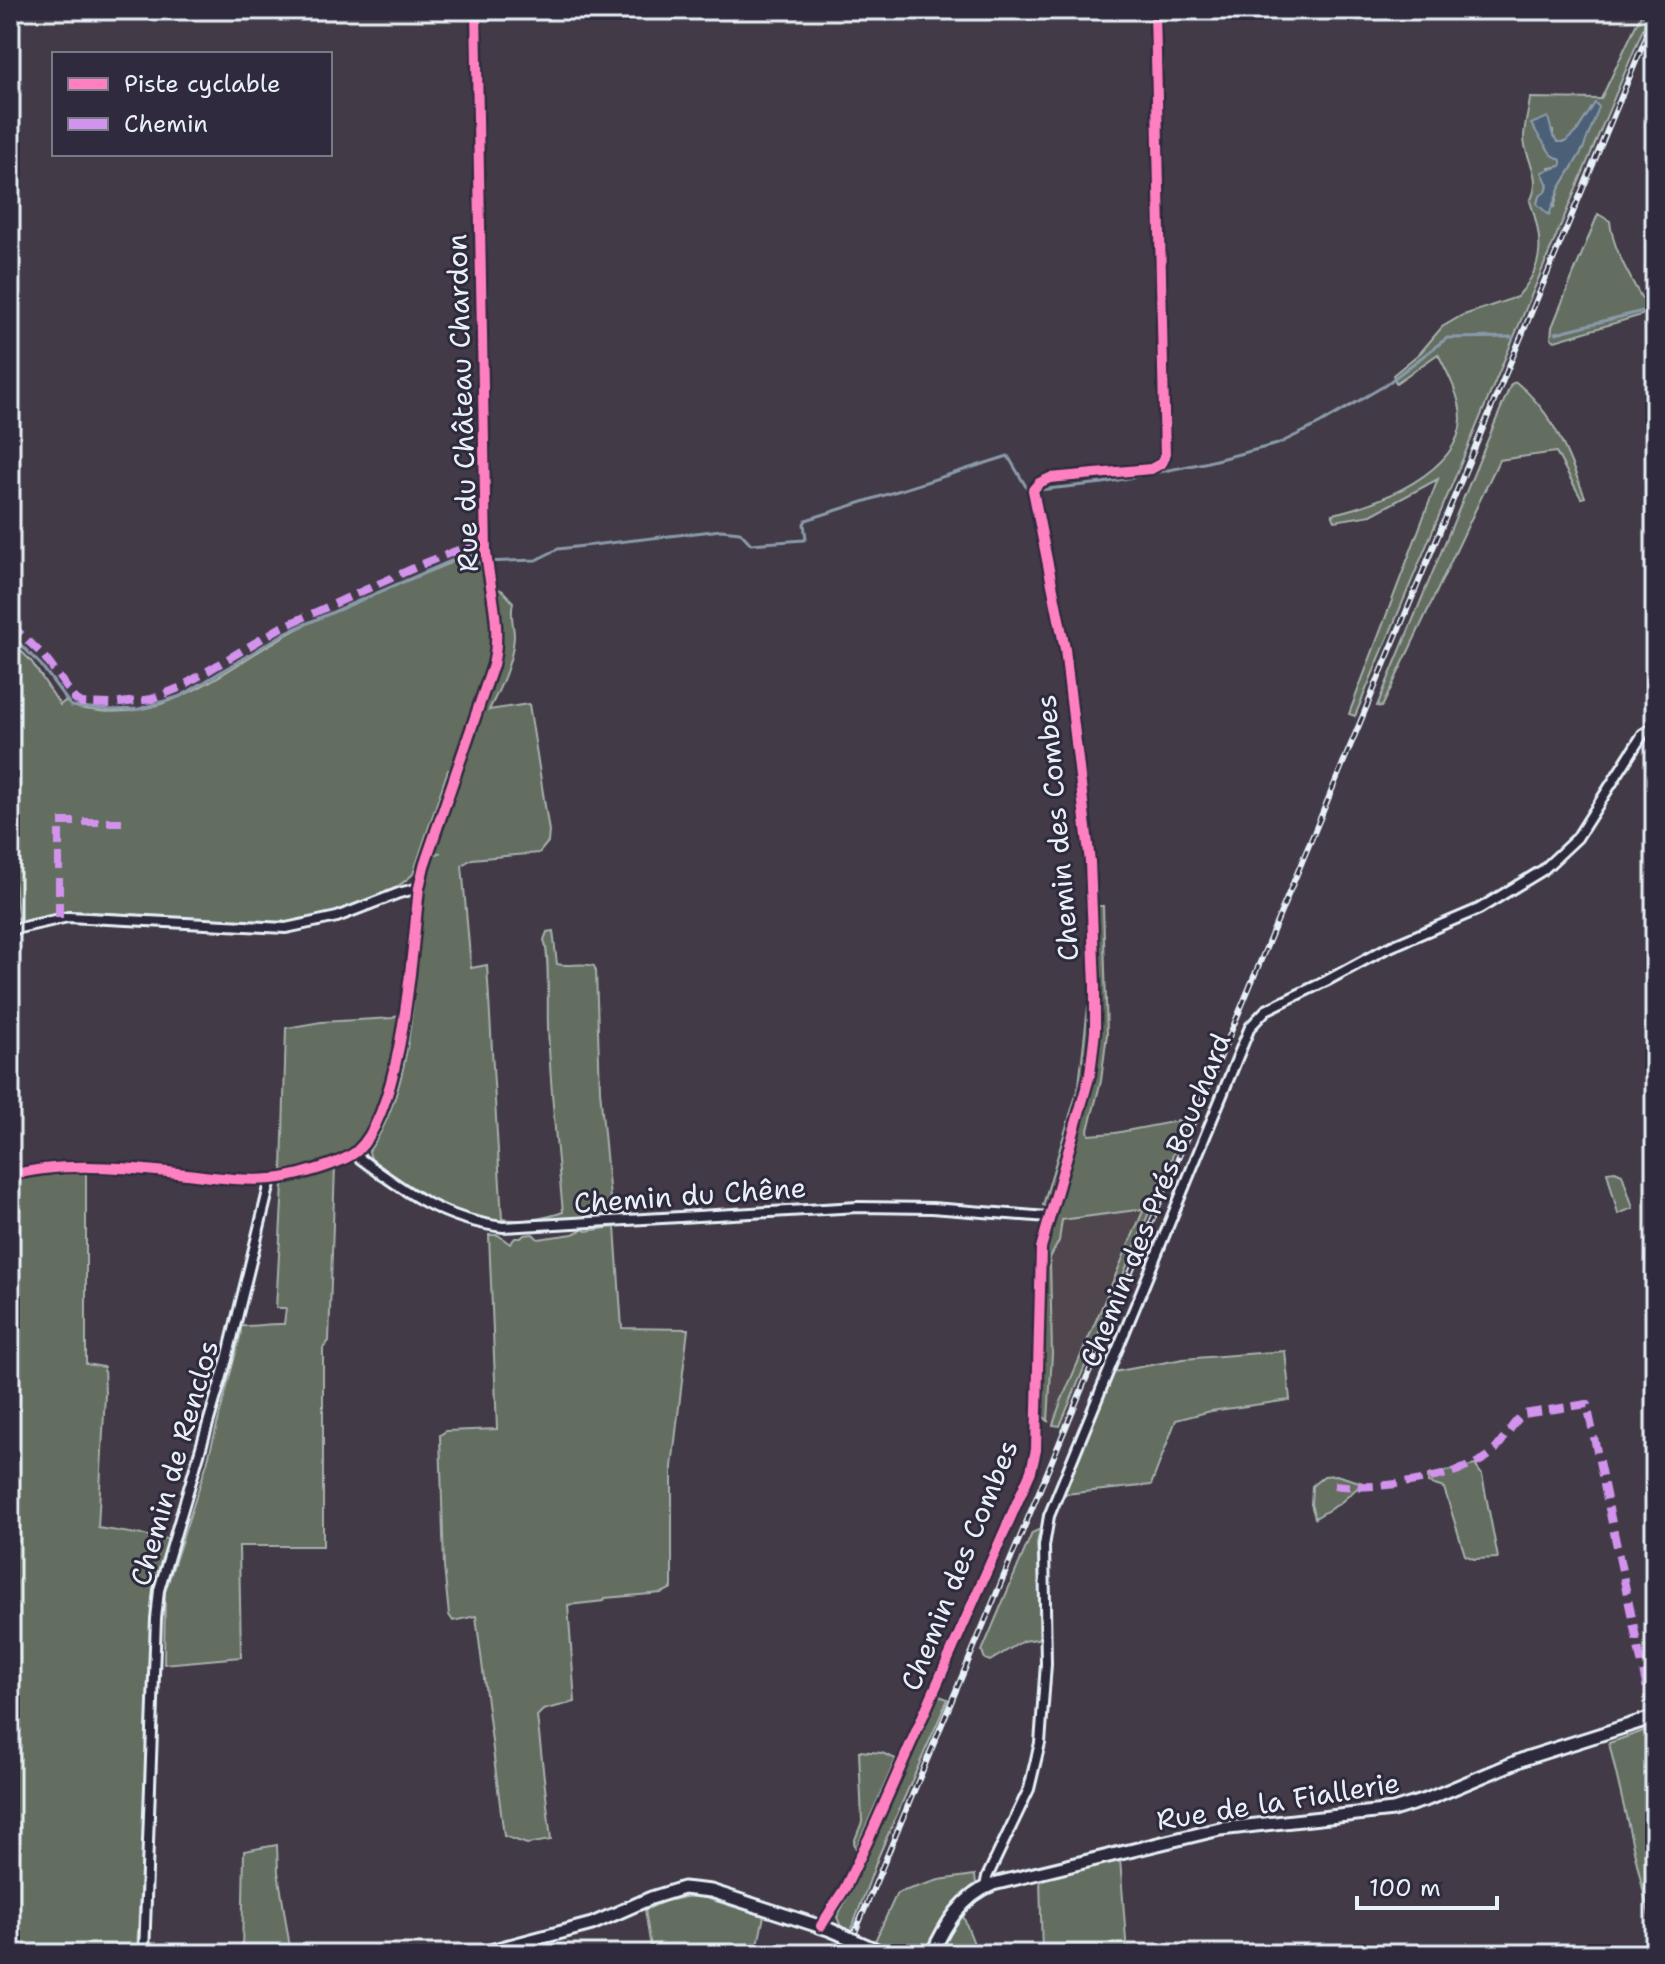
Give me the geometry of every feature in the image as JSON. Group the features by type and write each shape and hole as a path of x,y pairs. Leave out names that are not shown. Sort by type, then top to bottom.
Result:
{"street":[{"name":"Rue du Château Chardon","path":"354,1154 375,1127 394,1072 419,888 428,852 496,652 496,624 487,562 476,10"},
{"name":"Chemin des Combes","path":"826,1928 870,1836 1034,1460 1038,1439 1041,1248 1090,1074 1095,1031 1090,862 1062,627 1034,490 1043,481 1057,477 1151,469 1162,463 1165,457 1155,10"},
{"name":"Chemin des Prés Bouchard","path":"985,1887 1029,1789 1040,1743 1046,1664 1044,1546 1049,1516 1254,1019 1385,949 1479,909 1543,870 1577,838 1643,734 1655,727"},
{"path":"10,930 68,917 286,928 337,917 419,888"},
{"name":"Chemin du Chêne","path":"354,1154 434,1208 464,1220 503,1227 858,1207 944,1208 1048,1217"},
{"path":"10,1176 82,1168 271,1179 296,1174 354,1154"},
{"name":"Chemin de Renclos","path":"144,1954 159,1590 227,1359 271,1179"},
{"name":"Rue de la Fiallerie","path":"932,1954 961,1905 985,1887 1220,1829 1393,1810 1428,1799 1526,1758 1655,1717"},
{"path":"479,1954 570,1931 683,1888 711,1891 826,1928 886,1954"}],"shaded area":[{"path":"1144,1209 1053,1425 1048,1421 1052,1354 1050,1258 1059,1241 1062,1220"}],"green space":[{"path":"1643,10 1651,10 1355,716 1349,714 1438,479 1371,515 1335,521 1332,514 1392,494 1431,470 1446,455 1457,438 1461,419 1453,386 1438,354 1396,383 1393,375 1421,352 1442,327 1461,316 1517,297 1533,274 1539,240 1530,201 1534,192 1534,175 1524,138 1530,98 1601,99","holes":["1595,103 1583,149 1559,189 1554,207 1537,204 1539,197 1547,191 1549,168 1562,166 1561,160 1551,154 1553,130 1558,143 1566,142"]},
{"path":"1598,214 1610,221 1618,251 1642,299 1655,297 1655,311 1555,341 1551,338 1552,327"},
{"path":"1516,382 1550,420 1585,497 1581,498 1556,452 1499,460 1382,707 1377,706 1511,384"},
{"path":"465,557 476,559 486,568 493,635 491,657 413,874 400,885 354,907 287,924 283,921 273,923 73,911 19,922 10,848 10,640 31,661 60,705 65,701 85,709 127,711 154,706 180,696 206,684 303,626"},
{"path":"494,587 503,591 513,602 514,634 509,663 489,710 529,704 549,831 548,842 539,853 472,859 462,865 471,968 487,965 502,1219 533,1219 563,1212 550,1072 548,968 544,940 547,932 553,931 557,964 589,965 594,966 596,971 600,1090 611,1209 624,1211 624,1214 531,1221 490,1220 473,1217 438,1205 419,1194 389,1175 370,1157 369,1151 390,1110 404,1065 427,864 429,857 439,853 432,851 501,652"},
{"path":"1096,906 1103,906 1107,1034 1089,1135 1188,1119 1060,1426 1053,1425 1060,1404 1144,1209 1062,1220 1059,1241 1050,1258 1052,1354 1048,1421 1042,1415 1043,1256 1055,1209 1043,1205 1079,1085 1088,1007 1098,1006"},
{"path":"400,1013 388,1081 368,1130 342,1153 282,1171 286,1028 321,1022 393,1018"},
{"path":"335,1166 329,1341 323,1348 323,1546 239,1546 241,1657 164,1664 165,1592 207,1463 241,1333 239,1326 284,1324 286,1308 276,1308 283,1185"},
{"path":"1607,1172 1622,1174 1633,1208 1618,1214"},
{"path":"86,1173 86,1364 104,1367 105,1394 98,1528 168,1539 156,1587 137,1950 135,1954 10,1954 10,1182 27,1176"},
{"path":"615,1227 622,1328 688,1329 672,1467 672,1588 662,1593 568,1605 575,1702 543,1710 537,1716 551,1840 527,1844 504,1836 476,1616 453,1621 449,1615 444,1567 440,1435 446,1431 497,1429 489,1235 498,1235 510,1244 524,1235 533,1234 538,1239 573,1234 583,1229"},
{"path":"1285,1351 1290,1400 1211,1411 1176,1420 1151,1485 1064,1494 1114,1372 1183,1359"},
{"path":"1475,1465 1482,1475 1498,1558 1474,1559 1465,1555 1444,1488 1428,1483 1428,1475"},
{"path":"1336,1475 1363,1483 1339,1504 1315,1518 1311,1504 1312,1486 1324,1476"},
{"path":"1040,1529 1037,1543 1042,1635 1023,1641 990,1661 985,1659 982,1651 1032,1533"},
{"path":"936,1695 948,1699 879,1855 851,1931 841,1927 837,1917"},
{"path":"1655,1727 1655,1931 1609,1743"},
{"path":"859,1751 882,1753 896,1759 856,1849 854,1842 862,1822"},
{"path":"277,1845 278,1872 291,1954 242,1954 244,1851"},
{"path":"1119,1845 1127,1954 1042,1954 1040,1878 1103,1862 1101,1851"},
{"path":"975,1875 976,1884 958,1903 978,1954 869,1954 897,1893 939,1880"},
{"path":"696,1895 764,1916 756,1954 652,1954 645,1910 665,1901"}],"water":[{"path":"1595,103 1599,107 1583,149 1559,189 1549,215 1537,204 1548,185 1542,172 1561,166 1561,160 1551,154 1531,124 1548,117 1553,136 1558,142 1565,142 1577,131"}],"waterway":[{"path":"1556,333 1655,308"},
{"path":"1038,490 1103,483 1204,463 1278,444 1384,386 1447,338 1513,337"},
{"path":"10,634 41,665 71,706 139,709 181,696 287,632 465,555 473,555 482,562 536,560 558,549 721,530 740,532 751,544 804,540 806,520 1008,456 1028,490"}],"railway":[{"path":"846,1954 1655,16"}],"marked path":[{"path":"10,624 43,655 75,699 82,703 112,704 152,699 179,688 278,629 425,563 463,548 476,547 486,552"},
{"path":"59,918 59,822 122,822"},
{"path":"1334,1485 1391,1485 1455,1472 1493,1452 1524,1414 1587,1404 1653,1718"}],"cycle path":[{"path":"10,1176 47,1169 88,1167 245,1180 291,1176 328,1165 357,1151 373,1130 385,1101 403,1027 424,866 493,665 495,651 496,623 486,552 476,10"},
{"path":"821,1926 845,1888 870,1836 1031,1471 1036,1450 1041,1248 1090,1074 1095,1031 1095,986 1090,862 1065,649 1033,490 1050,478 1151,469 1162,463 1165,457 1155,10"}]}
